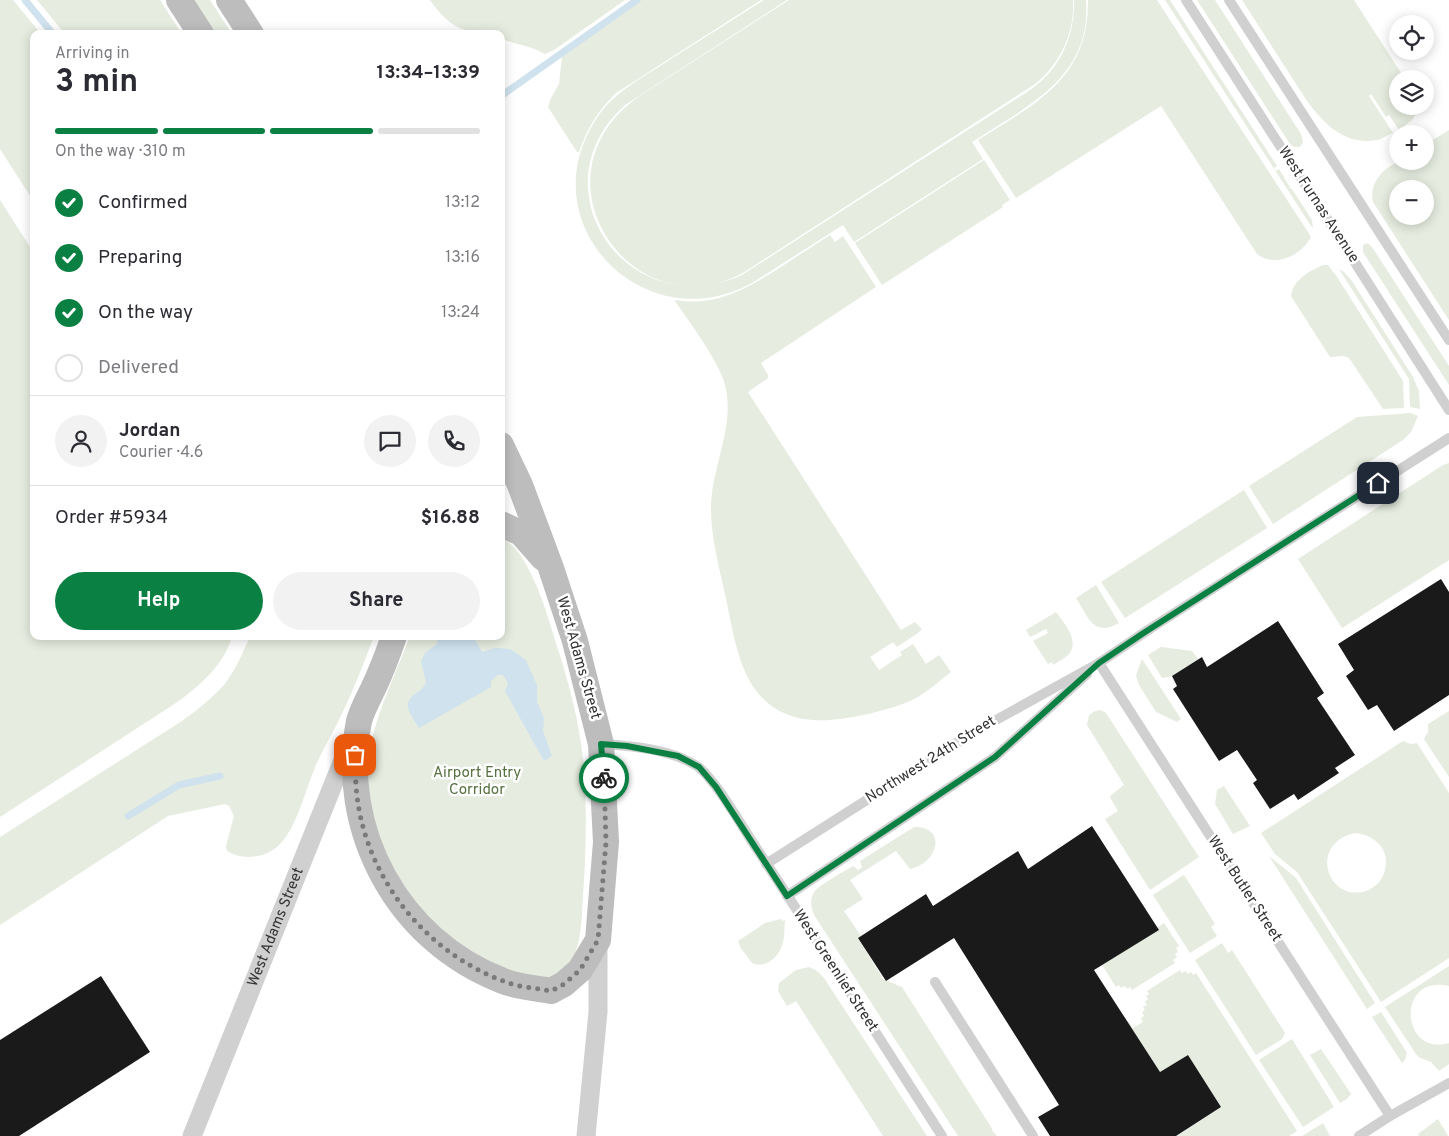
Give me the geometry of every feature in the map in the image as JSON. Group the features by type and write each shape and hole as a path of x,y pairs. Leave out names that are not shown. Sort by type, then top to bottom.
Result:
{"main road":[{"path":"178,0 198,30"},
{"path":"229,0 248,30"},
{"name":"West Adams Street","path":"393,640 360,718 355,755 355,782 361,819 373,855 391,891 411,918 437,943 470,966 504,982 551,991 564,984 580,970 598,940 606,842 601,744 590,694 575,641 551,568 520,485 505,454"},
{"path":"505,526 521,533 551,568"}],"street":[{"name":"West Adams Street","path":"192,1136 360,718"},
{"name":"West Adams Street","path":"586,1136 598,1012 598,940"}],"lane":[{"name":"West Furnas Avenue","path":"1186,0 1449,410"},
{"path":"1229,0 1449,340"},
{"name":"Northwest 24th Street","path":"766,864 970,735 1099,663 1159,622 1449,438"},
{"name":"Northwest 24th Street","path":"787,896 995,757 1099,663"},
{"name":"West Butler Street","path":"1099,663 1390,1116"},
{"name":"West Greenlief Street","path":"601,744 627,746 678,756 699,767 716,787 942,1136"},
{"path":"935,982 1033,1136"},
{"path":"1359,1136 1390,1116 1449,1083"}],"green space":[{"path":"0,0 13,0 38,30 30,30 30,196 0,149"},
{"path":"37,0 160,0 179,30 62,30"},
{"path":"191,0 210,0 229,30 210,30"},
{"path":"430,0 625,0 554,50 545,54 505,40 505,30 466,30 460,28 452,24"},
{"path":"637,0 761,0 616,93 598,113 589,128 579,152 577,152 548,107 559,84 562,57 569,48"},
{"path":"764,0 787,0 625,105 599,138 588,174 591,209 606,240 630,266 662,282 700,286 742,275 1038,84 1056,64 1063,52 1072,27 1074,0 1086,0 1085,27 1078,50 1067,70 1052,87 1014,116 972,142 983,159 854,242 843,225 752,283 712,297 673,297 638,285 609,263 587,234 577,198 578,160 595,121 611,101 631,85"},
{"path":"789,0 1073,0 1073,12 1068,35 1059,57 1035,84 746,271 705,286 667,283 633,266 608,239 593,205 591,168 605,131 638,97"},
{"path":"1088,0 1157,0 1311,237 1301,250 1279,260 1264,258 1257,254 1161,106 1016,198 978,140 1039,100 1055,86 1069,69 1079,50 1086,27"},
{"path":"1165,0 1170,0 1277,166 1274,168 1276,171 1279,169 1312,220 1313,229"},
{"path":"1197,0 1215,0 1301,134 1303,142 1300,147 1294,147 1290,144"},
{"path":"1242,0 1354,0 1389,54 1389,60 1393,60 1399,70 1389,70 1389,115 1386,117 1371,94 1369,96 1389,127 1389,135 1379,139 1366,141 1355,140 1345,136 1328,125 1307,101"},
{"path":"1389,115 1415,115 1406,125 1396,125"},
{"path":"1449,130 1449,320 1373,202 1372,195 1375,183 1389,167 1389,170 1434,170 1434,139"},
{"path":"984,160 1010,200 1002,205 1003,207 882,285 855,243"},
{"path":"0,200 30,247 30,640 231,640 218,665 187,695 0,817"},
{"path":"830,235 835,242 843,236 876,287 761,363 768,378 748,392 901,630 915,622 922,629 897,647 893,642 870,657 879,670 902,655 900,652 913,644 926,664 939,655 951,672 924,693 903,704 868,714 821,720 792,716 778,710 766,701 754,688 739,655 716,552 711,520 714,479 727,419 726,389 712,356 675,301 705,301 744,289"},
{"path":"1368,243 1449,366 1449,385 1363,252 1363,245"},
{"path":"1323,265 1328,265 1337,277 1403,381 1404,408 1383,409 1349,358 1344,356 1330,357 1291,296 1292,290 1298,281 1307,273"},
{"path":"1339,269 1352,281 1413,377 1419,391 1420,409 1410,407 1409,379"},
{"path":"1411,413 1418,416 1411,432 1403,440 1273,524 1249,486 1357,417"},
{"path":"1449,463 1449,560 1342,628 1298,559 1443,465"},
{"path":"1244,490 1267,528 1125,618 1101,582"},
{"name":"Airport Entry Corridor","path":"505,540 507,541 517,550 532,575 544,606 573,701 580,734 586,800 582,916 577,948 568,966 560,973 552,977 534,979 516,974 477,957 446,935 397,880 392,872 374,818 368,782 371,743 386,697 408,640 505,640"},
{"path":"1096,585 1119,623 1103,628 1092,623 1084,612 1076,598"},
{"path":"1056,612 1070,633 1073,645 1067,656 1053,665 1052,662 1048,664 1033,641 1048,633 1046,629 1030,637 1026,630"},
{"path":"248,640 372,640 347,703 316,765 296,818 280,844 275,849 255,856 240,856 227,851 226,846 234,816 229,806 225,804 168,816 0,925 0,837 182,721 209,700 224,685"},
{"path":"1161,647 1192,651 1198,659 1172,676 1162,678 1148,655"},
{"path":"1142,659 1181,719 1177,722 1156,712 1139,685 1136,675"},
{"path":"1101,710 1106,713 1199,857 1150,890 1105,819 1118,811 1110,796 1124,785 1087,725 1089,715"},
{"path":"1449,711 1449,777 1424,739 1428,732 1428,724"},
{"path":"1403,741 1411,744 1417,743 1449,793 1449,958 1381,1002 1297,872 1275,854 1261,833","holes":["1355,833 1375,840 1380,845 1386,857 1386,865 1383,876 1375,886 1366,891 1353,892 1342,889 1333,881 1328,871 1327,859 1331,848 1340,839"]},
{"path":"1224,786 1250,826 1233,834 1215,804 1217,790"},
{"path":"914,827 924,828 931,832 935,838 933,853 928,860 910,869 896,851 850,880 863,899 844,911 861,936 858,938 883,979 902,987 997,1136 958,1136 814,915 812,909 812,897 817,888 853,866 858,870 862,867 860,861"},
{"path":"1269,856 1296,878 1375,1003 1367,1009"},
{"path":"1184,875 1215,924 1211,927 1217,936 1190,953 1153,895"},
{"path":"781,919 785,920 784,939 779,952 768,963 752,963 740,947 738,941 765,923"},
{"path":"1164,923 1179,946 1176,948 1178,952 1175,954 1177,957 1173,960 1175,963 1132,990 1130,987 1127,989 1125,986 1121,988 1119,985 1116,987 1102,965 1158,930 1157,928"},
{"path":"1222,943 1228,953 1232,950 1285,1033 1282,1039 1256,1055 1195,960"},
{"path":"1449,966 1449,986 1432,985 1420,991 1413,1002 1411,1015 1413,1028 1421,1038 1433,1044 1449,1043 1449,1064 1439,1071 1431,1062 1420,1058 1416,1054 1385,1007"},
{"path":"809,967 817,971 824,978 927,1136 883,1136 796,1001 787,1006 778,991 779,983 796,970"},
{"path":"1180,970 1182,973 1186,971 1188,974 1191,972 1193,975 1196,973 1297,1131 1289,1136 1177,1136 1221,1107 1188,1055 1160,1072 1121,1013 1133,1028 1143,1022 1141,1018 1144,1016 1142,1012 1145,1010 1143,1007 1147,1005 1145,1002 1148,999 1146,996 1149,994 1147,991"},
{"path":"1381,1012 1407,1053 1402,1063 1372,1017"},
{"path":"1292,1039 1334,1107 1303,1127 1259,1060"},
{"path":"1321,1049 1351,1094 1340,1103 1310,1055"},
{"path":"1438,1119 1448,1136 1419,1136 1418,1134"},
{"path":"1323,1123 1330,1136 1302,1136"}],"water":[{"path":"437,640 475,640 482,652 495,648 510,649 526,660 537,685 537,702 544,718 543,731 552,756 544,761 505,691 508,683 503,675 498,675 491,681 491,687 419,728 411,715 408,702 426,683 421,661 425,653 437,644"}],"building":[{"path":"1441,579 1449,592 1449,695 1394,731 1377,705 1368,710 1346,676 1354,670 1338,644"},
{"path":"1278,621 1324,693 1317,698 1355,755 1335,768 1339,773 1298,800 1294,794 1270,809 1253,783 1257,780 1237,750 1219,761 1173,689 1177,686 1172,676 1202,657 1207,667"},
{"path":"1092,826 1159,930 1094,970 1160,1072 1188,1055 1221,1107 1176,1136 1050,1136 1038,1117 1059,1105 954,938 886,981 858,938 926,894 933,906 1018,851 1028,869"},
{"path":"101,976 150,1052 19,1136 0,1136 0,1040"}],"waterway":[{"path":"25,0 50,30"},
{"path":"505,93 637,0"},
{"path":"128,816 179,785 220,776"}],"way so far":[{"path":"355,755 355,782 361,819 373,855 391,891 411,918 437,943 470,966 504,982 551,991 564,984 580,970 598,940 606,842 604,778"}],"route":[{"path":"604,778 601,744 627,746 678,756 699,767 716,787 787,896 995,757 1099,663 1378,483"}]}
